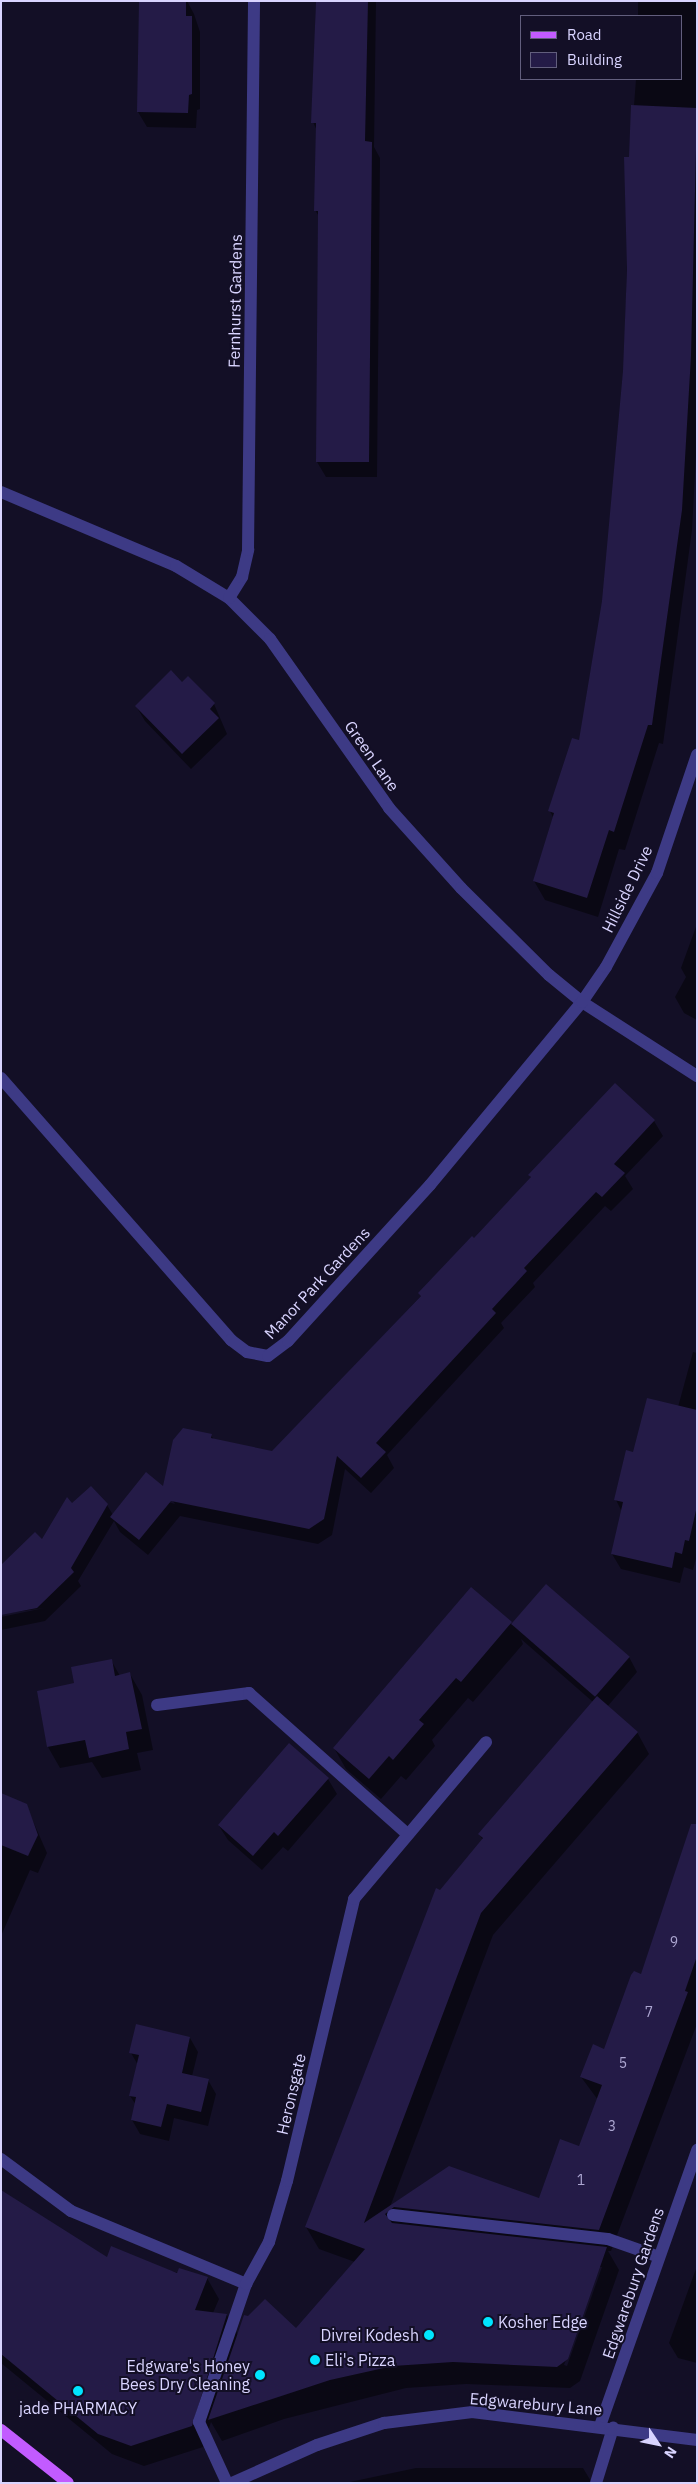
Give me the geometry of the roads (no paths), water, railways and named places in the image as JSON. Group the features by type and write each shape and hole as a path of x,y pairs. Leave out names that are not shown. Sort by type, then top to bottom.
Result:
{"main road":[{"path":"1,2430 68,2483"}],"street":[{"name":"Fernhurst Gardens","path":"229,598 242,577 248,550 254,1"},
{"name":"Green Lane","path":"1,492 176,566 229,598 270,639 389,808 461,888 549,975 582,1002 697,1076"},
{"name":"Hillside Drive","path":"582,1002 606,967 657,873 697,755"},
{"name":"Manor Park Gardens","path":"1,1078 232,1340 247,1352 268,1356 288,1341 430,1185 582,1002"},
{"path":"157,1704 249,1693 407,1834"},
{"name":"Heronsgate","path":"228,2483 199,2422 246,2284 269,2242 287,2181 354,1900 407,1834 486,1742"},
{"name":"Edgwarebury Gardens","path":"596,2483 606,2427 658,2257 697,2150"},
{"path":"1,2159 71,2210 246,2284"},
{"path":"393,2215 608,2239 658,2257"},
{"name":"Edgwarebury Lane","path":"232,2483 317,2445 384,2423 472,2412 606,2427 697,2440"}],"place":[{"name":"Kosher Edge","path":"488,2322"},
{"name":"Divrei Kodesh","path":"429,2335"},
{"name":"Eli's Pizza","path":"315,2360"},
{"name":"Edgware's Honey Bees Dry Cleaning","path":"260,2375"},
{"name":"jade PHARMACY","path":"78,2391"}]}
